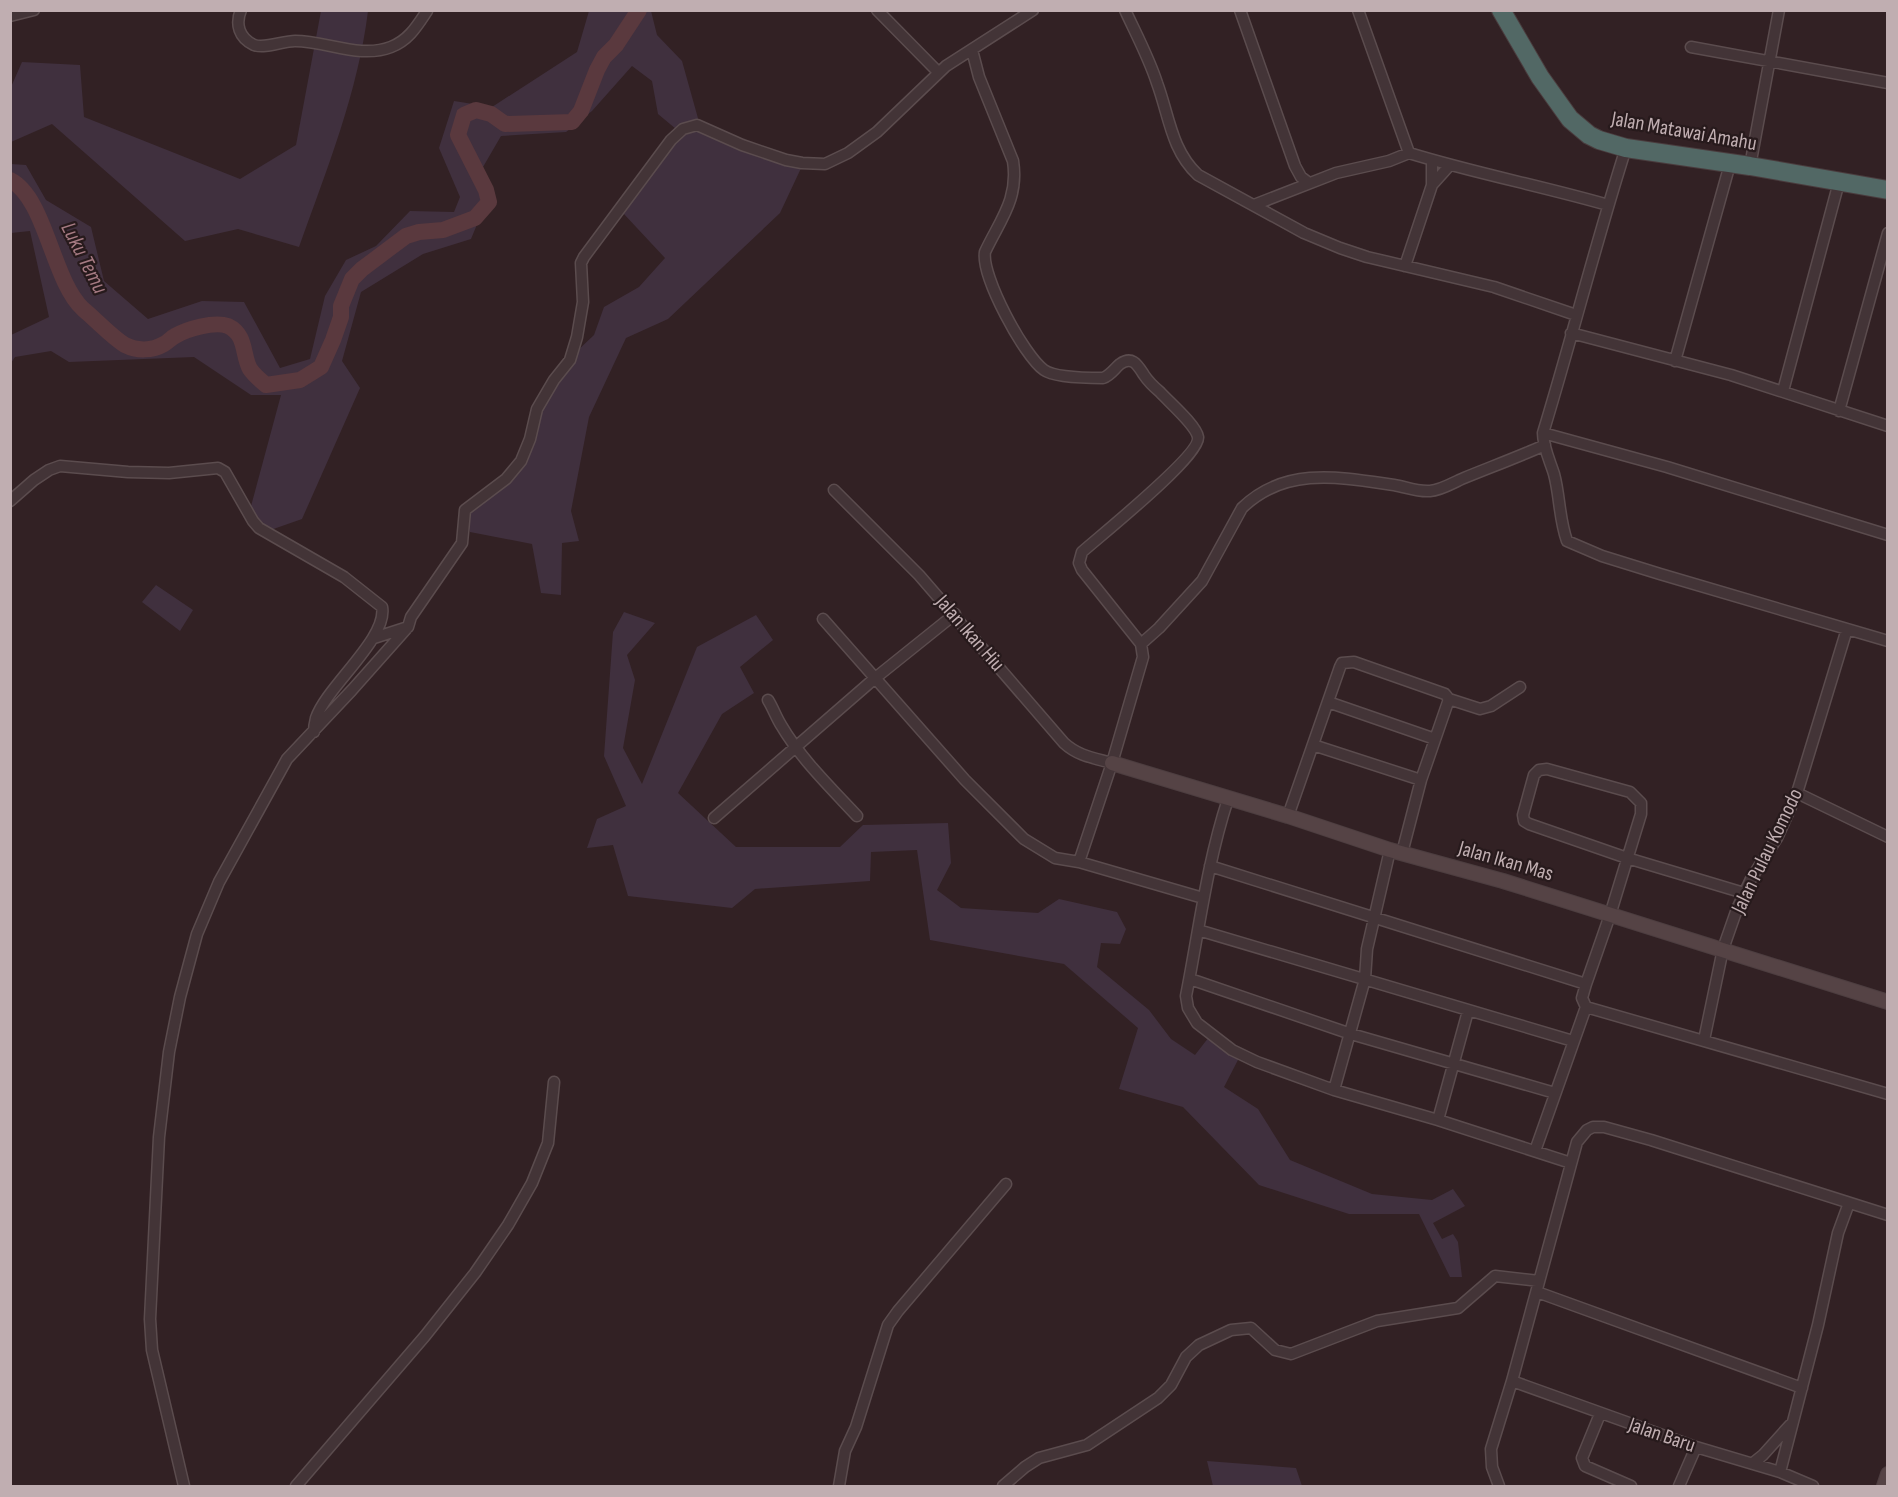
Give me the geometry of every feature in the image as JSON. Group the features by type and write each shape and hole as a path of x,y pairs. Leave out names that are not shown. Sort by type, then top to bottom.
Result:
{"highway":[{"name":"Jalan Matawai Amahu","path":"1501,10 1540,77 1570,119 1589,135 1626,148 1750,166 1887,190"}],"street":[{"path":"10,16 34,10"},
{"path":"241,10 237,18 238,27 243,36 252,44 260,46 285,41 306,41 358,51 383,49 399,43 411,35 427,11"},
{"path":"877,10 938,72"},
{"path":"184,1486 163,1403 150,1338 156,1171 169,1052 180,997 197,934 219,882 288,759 408,627 411,617 462,543 465,510 506,479 521,461 530,439 537,409 554,380 570,360 577,338 583,302 581,263 587,250 671,140 683,129 697,124 742,145 786,160 825,164 848,153 878,132 938,72 1033,10"},
{"path":"1125,10 1157,82 1172,135 1184,159 1198,175 1304,233 1340,248 1405,266 1494,286 1576,315"},
{"path":"1240,10 1295,166 1309,183"},
{"path":"1358,10 1409,153"},
{"path":"1750,166 1779,10"},
{"path":"1691,47 1887,82"},
{"path":"972,50 979,76 1013,161 1015,174 1013,194 985,252 984,262 996,296 1030,357 1045,372 1103,378 1123,362 1133,361 1197,434 1198,444 1193,452 1082,552 1080,559 1082,570 1141,644 1142,662 1079,862"},
{"path":"1626,148 1543,433 1555,476 1562,528 1567,541 1660,574 1887,641"},
{"path":"1254,205 1336,172 1389,161 1409,153 1432,161 1565,192 1608,205"},
{"path":"1405,266 1432,184 1432,161"},
{"path":"1675,361 1730,164"},
{"path":"1432,184 1450,165"},
{"path":"1783,391 1839,182"},
{"path":"1839,411 1887,233"},
{"path":"1571,333 1783,391 1887,426"},
{"path":"1543,433 1667,467 1887,535"},
{"path":"1141,644 1159,628 1202,581 1242,508 1250,500 1270,489 1290,482 1324,476 1431,491 1545,445"},
{"path":"10,501 34,480 60,466 159,473 218,468 225,472 259,528 344,577 382,608 381,625 374,638 331,693 316,718 314,732"},
{"name":"Jalan Ikan Hiu","path":"834,490 892,545 955,614 1072,750 1084,756 1112,763"},
{"path":"714,818 874,679 955,614"},
{"path":"823,619 965,780 1024,839 1055,858 1079,862 1203,898"},
{"path":"374,638 408,627"},
{"name":"Jalan Pulau Komodo","path":"1704,1040 1723,949 1744,893 1769,854 1797,793 1847,629"},
{"path":"1288,816 1342,663 1354,662 1445,694 1449,699 1480,710 1491,706 1520,687"},
{"path":"1334,1090 1365,979 1365,959 1374,918 1449,699"},
{"path":"768,700 795,746 857,816"},
{"path":"1328,702 1435,739"},
{"path":"1312,745 1421,780"},
{"name":"Jalan Ikan Mas","path":"1112,763 1396,851 1503,881 1887,1002"},
{"path":"1535,1151 1586,1007 1582,998 1610,915 1627,858 1642,808 1636,796 1623,789 1547,769 1539,770 1534,775 1522,815 1524,821 1627,858 1744,893"},
{"path":"1797,793 1887,837"},
{"path":"1228,799 1217,833 1203,898 1186,996 1191,1016 1217,1040 1257,1062 1334,1090 1438,1120 1571,1163"},
{"path":"1210,866 1586,984"},
{"path":"1198,930 1573,1041"},
{"path":"1190,979 1351,1034 1555,1093"},
{"path":"1586,1007 1887,1094"},
{"path":"1438,1120 1468,1011"},
{"path":"297,1486 425,1336 475,1273 508,1225 532,1183 548,1143 554,1082"},
{"path":"1499,1486 1492,1467 1491,1449 1512,1382 1571,1163 1580,1136 1587,1130 1593,1127 1604,1127 1651,1140 1887,1215"},
{"path":"839,1486 845,1451 856,1427 888,1325 1006,1184"},
{"path":"1780,1472 1818,1325 1838,1233 1850,1203"},
{"path":"1003,1486 1039,1458 1087,1445 1158,1398 1171,1385 1191,1351 1224,1333 1251,1328 1275,1350 1291,1354 1377,1321 1458,1308 1495,1276 1538,1287 1802,1388"},
{"name":"Jalan Baru","path":"1512,1382 1696,1447 1780,1472 1813,1486"},
{"path":"1600,1414 1582,1462 1585,1466 1631,1486"},
{"path":"1752,1463 1763,1455 1791,1424"},
{"path":"1679,1486 1696,1447"},
{"path":"1884,1486 1887,1474"}],"shaded area":[{"path":"321,11 368,11 349,101 299,247 238,229 185,241 52,124 11,142 11,87 22,62 80,65 84,117 240,179 296,145"},
{"path":"589,11 651,11 657,35 682,61 701,129 803,164 780,213 668,319 626,338 589,417 571,511 579,541 562,543 561,595 541,593 532,544 470,532 466,516 504,483 536,419 576,352 594,335 604,307 639,287 665,258 623,213 661,157 682,134 658,114 652,81 632,66 592,111 566,132 501,136 483,167 490,193 471,239 423,254 361,292 342,361 360,388 302,519 262,533 247,521 281,395 251,395 194,357 69,362 51,351 15,357 11,363 11,335 49,317 30,231 11,233 11,164 26,165 46,200 91,227 104,281 148,319 202,301 244,302 280,368 310,359 325,296 346,260 376,246 410,211 454,212 460,197 439,148 454,101 492,107 577,52"},
{"path":"156,585 193,610 180,631 142,602"},
{"path":"624,612 655,623 627,655 635,680 623,748 642,784 697,647 756,615 773,640 740,667 754,693 722,714 678,793 736,847 840,847 863,825 948,823 951,863 937,890 961,908 1038,913 1059,899 1117,912 1126,929 1120,944 1101,943 1097,967 1149,1010 1171,1039 1195,1055 1209,1037 1239,1058 1224,1087 1258,1109 1290,1160 1372,1194 1432,1200 1453,1189 1465,1206 1433,1223 1442,1239 1453,1234 1458,1242 1462,1277 1450,1277 1419,1214 1349,1214 1259,1185 1183,1107 1119,1089 1138,1028 1064,964 930,940 917,850 871,852 870,881 755,889 732,908 628,896 613,845 587,848 597,819 626,806 604,756 613,632"},
{"path":"1207,1461 1296,1468 1302,1486 1213,1486"}],"waterway":[{"name":"Luku Temu","path":"10,180 22,190 32,204 72,296 120,342 134,348 150,349 193,328 208,325 228,326 241,340 250,369 266,385 300,380 321,367 333,340 341,317 341,306 352,279 362,269 406,236 419,232 443,230 475,218 489,202 486,190 458,135 464,115 476,110 491,114 505,124 572,122 581,111 604,57 616,45 639,10"}]}
